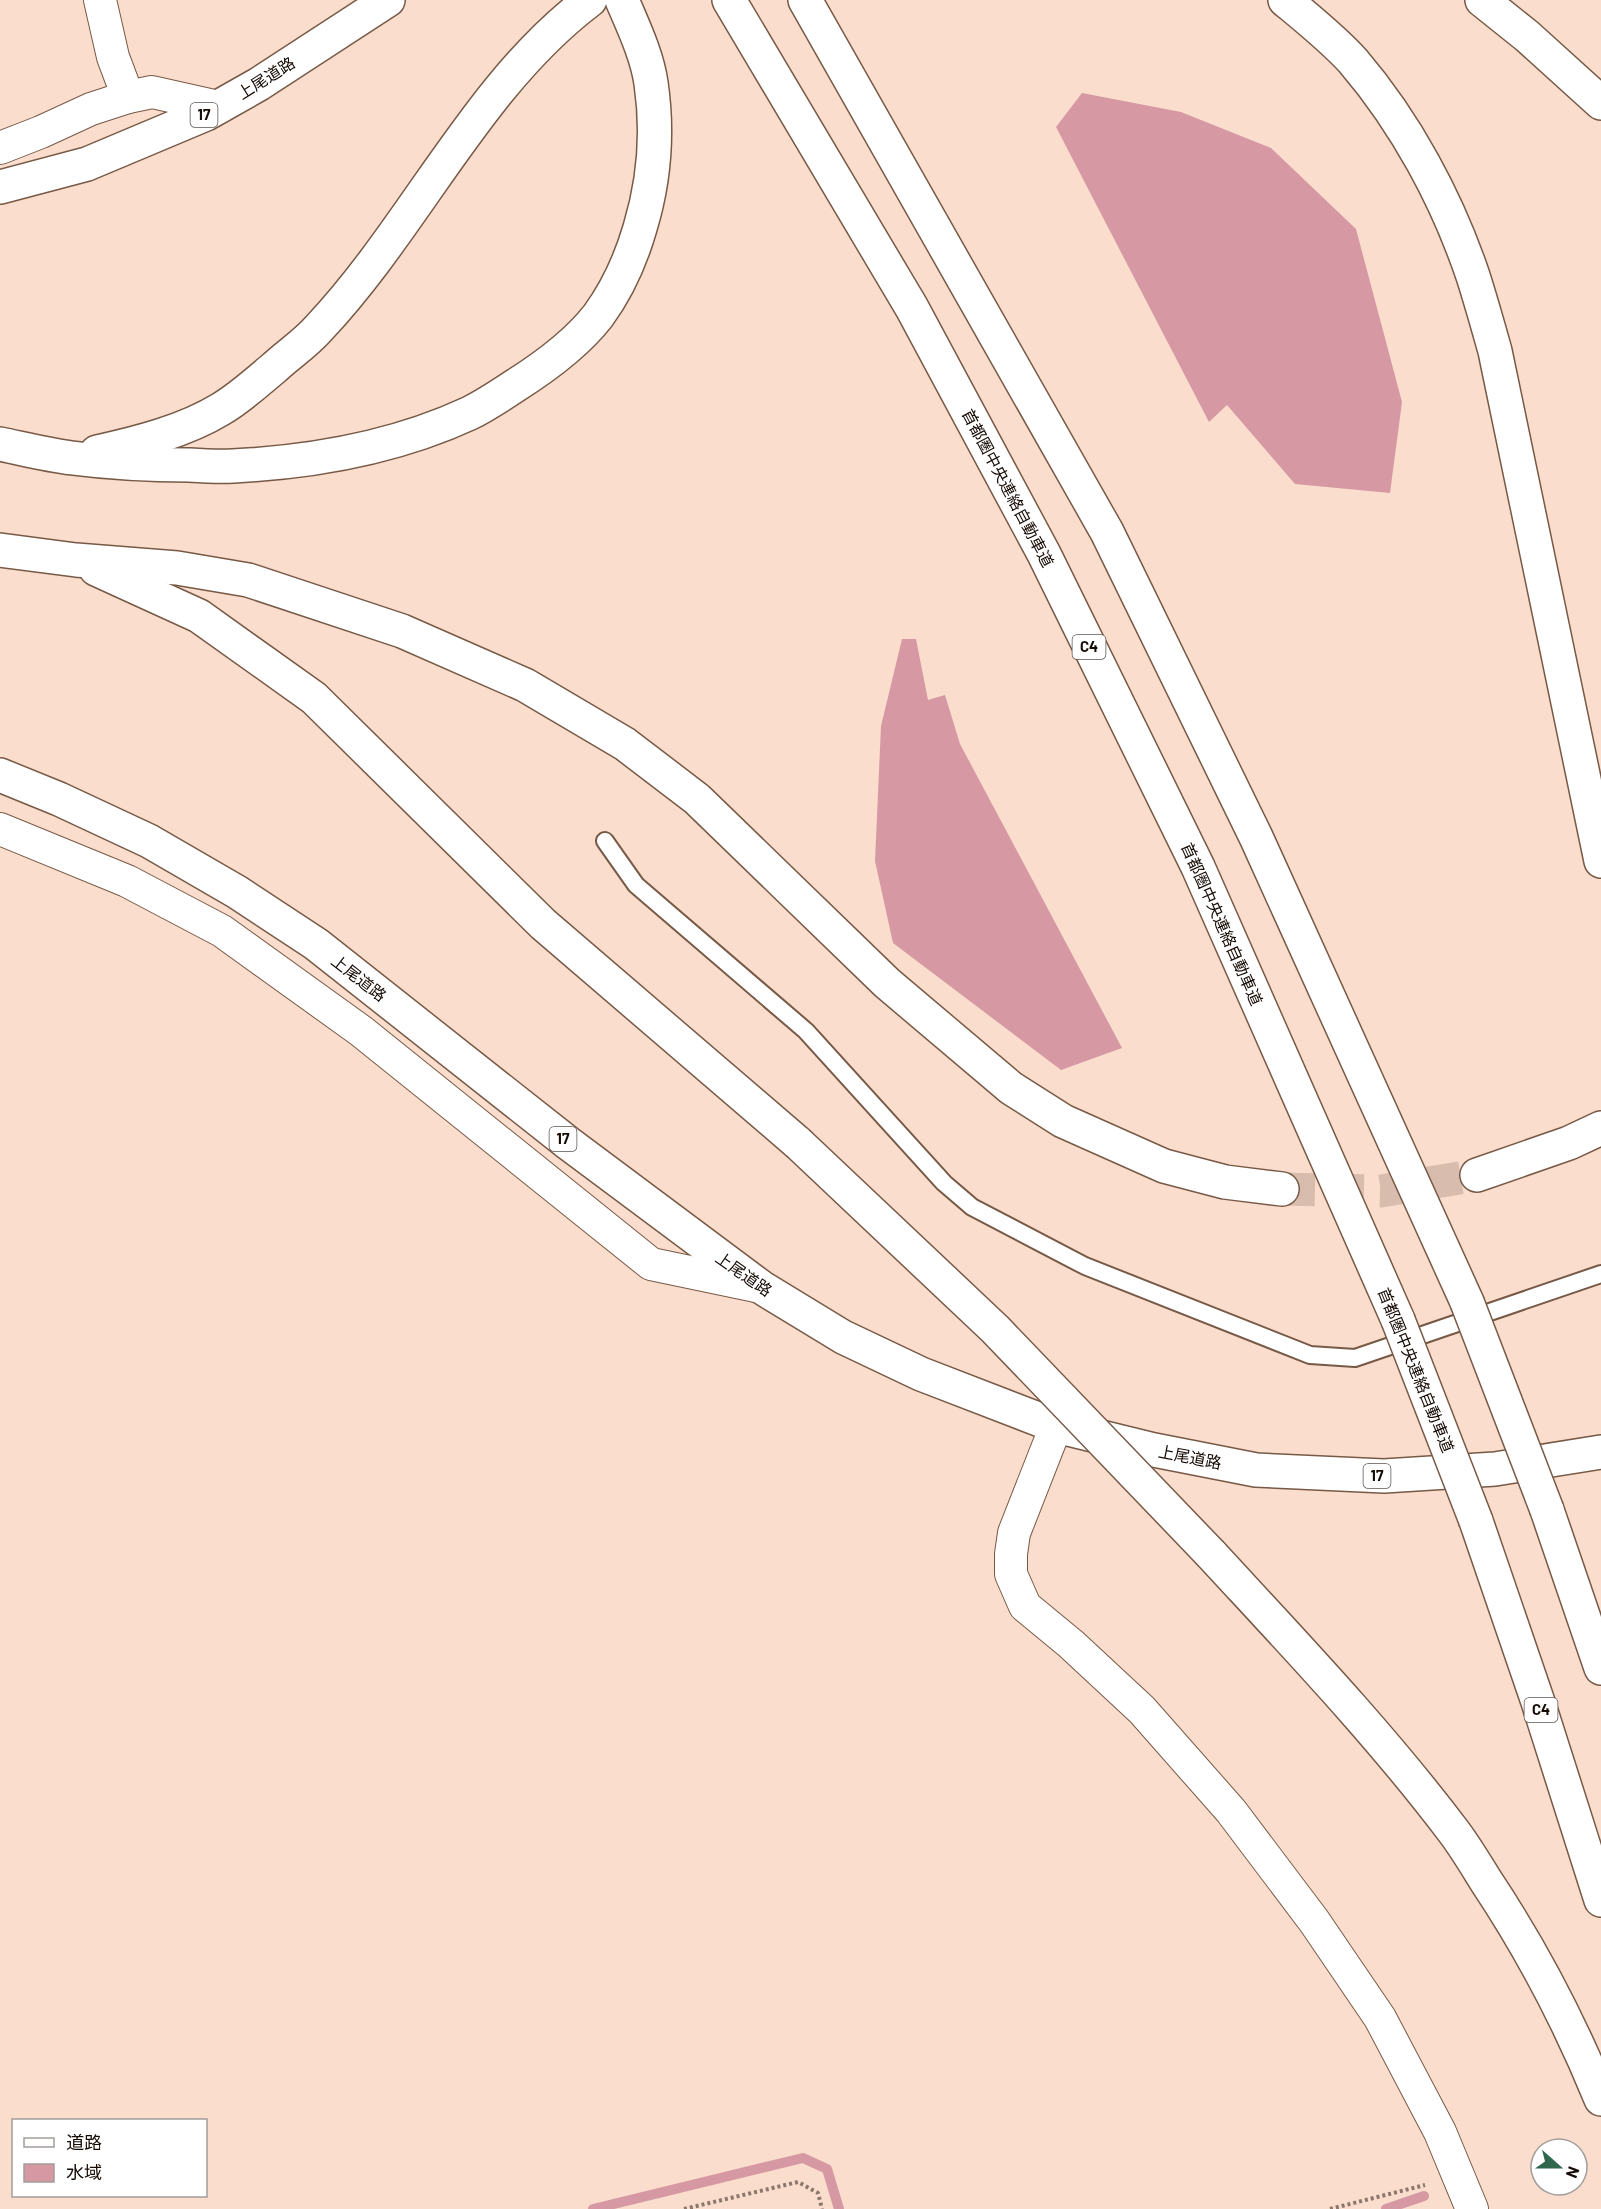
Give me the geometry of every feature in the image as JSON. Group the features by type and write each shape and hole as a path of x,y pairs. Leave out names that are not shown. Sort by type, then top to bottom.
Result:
{"highway":[{"name":"上尾道路","path":"0,187 87,164 206,114 258,84 388,0"},
{"path":"72,458 124,446 191,424 219,410 245,393 318,329 398,230 499,90 552,31 590,0"},
{"path":"0,444 72,458 157,465 231,466 341,453 389,443 436,427 472,412 534,374 568,347 598,316 617,285 634,245 647,204 654,163 651,82 636,33 622,0"},
{"name":"首都圏中央連絡自動車道","path":"729,0 912,308 1044,554 1198,867 1398,1320 1476,1521 1538,1702 1601,1900"},
{"path":"805,0 1107,532 1256,837 1467,1302 1547,1510 1601,1668"},
{"path":"1285,0 1310,20 1352,61 1394,115 1422,162 1451,219 1473,276 1495,351 1520,465 1601,861"},
{"path":"1482,0 1527,36 1601,103"},
{"path":"0,550 76,560 177,568 248,580 402,631 525,685 625,744 697,799 887,983 1011,1088 1063,1121 1164,1166 1225,1182 1282,1189"},
{"path":"76,560 199,616 314,698 543,924 798,1143 995,1329 1211,1554 1397,1761 1455,1834 1513,1921 1551,1988 1601,2099"},
{"name":"上尾道路","path":"0,775 59,799 149,841 237,892 316,944 568,1143 761,1287 843,1337 921,1374 1056,1426 1154,1450 1256,1470 1384,1476 1495,1469 1601,1452"},
{"path":"1477,1175 1569,1143 1601,1128"}],"street":[{"path":"99,0 113,57 128,97"},
{"path":"0,148 91,109 152,92 219,107"},
{"path":"0,829 127,881 222,931 361,1031 651,1264 761,1287"},
{"path":"1056,1426 1014,1533 1011,1574 1025,1606 1071,1644 1142,1710 1232,1811 1314,1921 1380,2018 1440,2132 1472,2209"}],"lane":[{"path":"605,841 636,885 806,1030 944,1183 972,1207 1085,1266 1310,1355 1355,1358 1601,1274"}],"path":[{"path":"1330,2209 1458,2177"},
{"path":"684,2209 798,2182 818,2193 822,2209"}],"water":[{"path":"1082,93 1181,112 1271,148 1356,229 1402,402 1390,493 1295,484 1227,405 1209,422 1056,127"},
{"path":"902,639 916,639 928,700 945,695 960,744 1122,1048 1061,1070 893,943 875,861 881,726"}],"waterway":[{"path":"593,2209 803,2158 827,2169 839,2209"},
{"path":"1386,2209 1424,2196"}],"tunnel":[{"path":"1282,1189 1381,1191 1477,1175"}]}
